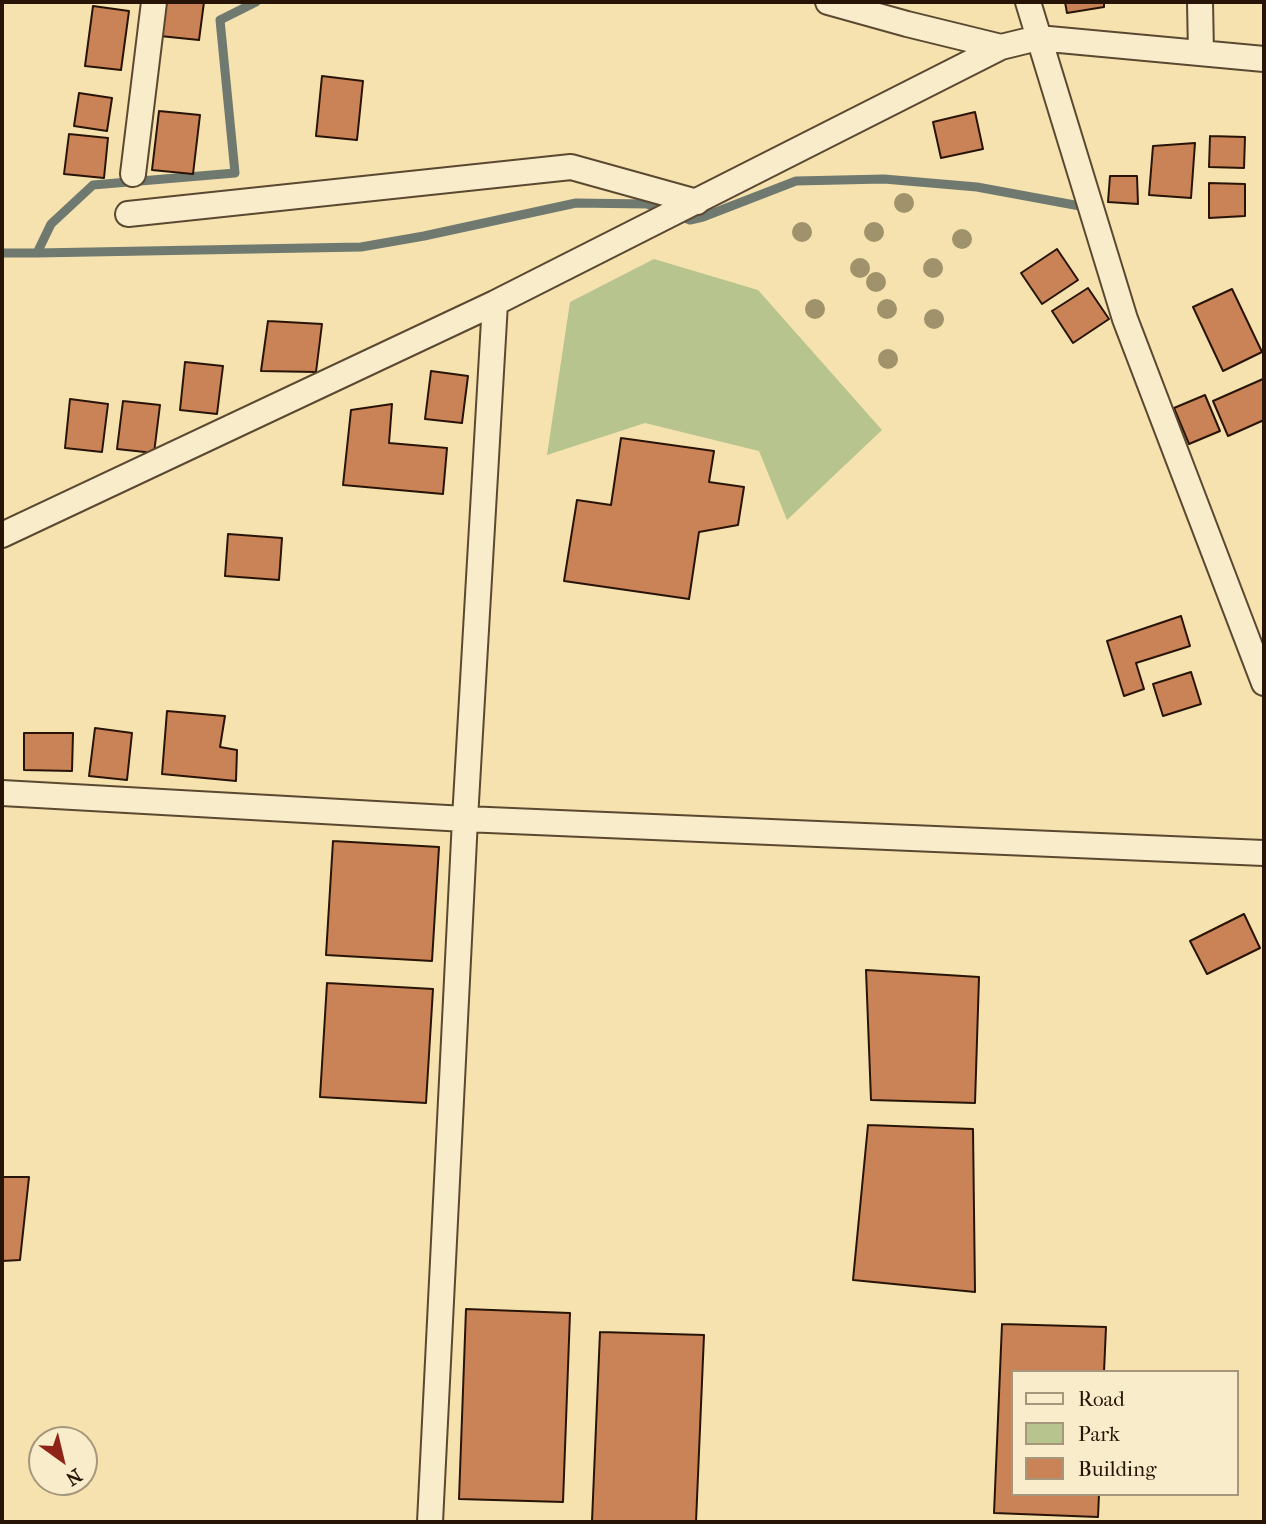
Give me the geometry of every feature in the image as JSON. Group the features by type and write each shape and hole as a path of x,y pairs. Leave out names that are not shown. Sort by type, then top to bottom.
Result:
{"street":[{"path":"133,174 154,2"},
{"path":"828,2 1001,47"},
{"path":"1028,2 1125,319 1264,683"},
{"path":"1200,2 1201,53"},
{"path":"2,535 495,303 1001,47 1038,38 1264,59"},
{"path":"128,214 571,167 692,205"},
{"path":"430,1522 465,818 495,303"},
{"path":"2,793 465,818 1264,853"}],"green space":[{"path":"654,259 758,290 882,430 787,520 759,451 645,423 547,455 570,302"}],"building":[{"path":"164,2 204,2 199,40 160,36"},
{"path":"1065,2 1104,2 1104,7 1067,13"},
{"path":"93,6 129,11 121,70 85,66"},
{"path":"322,76 363,81 357,140 316,136"},
{"path":"79,93 112,98 107,131 74,126"},
{"path":"159,111 200,115 193,174 152,170"},
{"path":"975,112 983,149 941,158 933,122"},
{"path":"69,134 108,138 104,178 64,174"},
{"path":"1210,136 1245,137 1244,168 1209,167"},
{"path":"1195,143 1191,198 1149,195 1153,146"},
{"path":"1110,176 1137,176 1138,204 1108,202"},
{"path":"1209,183 1245,184 1245,216 1209,218"},
{"path":"1057,249 1078,280 1042,304 1021,273"},
{"path":"1088,288 1109,319 1073,343 1052,311"},
{"path":"1232,289 1262,352 1223,371 1193,307"},
{"path":"268,321 322,324 316,372 261,371"},
{"path":"185,362 223,366 217,414 180,410"},
{"path":"431,371 468,376 462,423 425,419"},
{"path":"1263,379 1264,420 1228,436 1213,401"},
{"path":"1205,395 1220,431 1189,444 1174,408"},
{"path":"70,399 108,404 102,452 65,448"},
{"path":"123,401 160,405 154,453 117,449"},
{"path":"392,404 389,443 447,448 443,494 343,485 351,410"},
{"path":"621,438 714,451 709,482 744,487 738,525 699,532 689,599 564,581 577,500 611,505"},
{"path":"228,534 282,538 279,580 225,576"},
{"path":"1181,616 1190,646 1136,663 1144,689 1124,696 1107,641"},
{"path":"1191,672 1201,704 1163,716 1153,684"},
{"path":"167,711 225,716 220,747 237,750 236,781 162,774"},
{"path":"95,728 132,733 127,780 89,776"},
{"path":"24,733 73,733 72,771 24,770"},
{"path":"333,841 439,847 432,961 326,955"},
{"path":"1244,914 1260,948 1207,974 1190,941"},
{"path":"866,970 979,977 975,1103 871,1100"},
{"path":"327,983 433,989 426,1103 320,1097"},
{"path":"868,1125 973,1129 975,1292 853,1280"},
{"path":"2,1177 29,1177 20,1260 2,1261"},
{"path":"466,1309 570,1313 563,1502 459,1499"},
{"path":"1002,1324 1106,1327 1104,1370 1010,1370 1010,1496 1099,1496 1098,1517 994,1513"},
{"path":"600,1332 704,1335 696,1522 592,1521"}],"waterway":[{"path":"2,253 37,253 51,224 93,185 235,173 220,20 256,2"},
{"path":"37,253 361,247 576,203 647,204 690,220 796,181 884,179 977,187 1080,206"}]}
